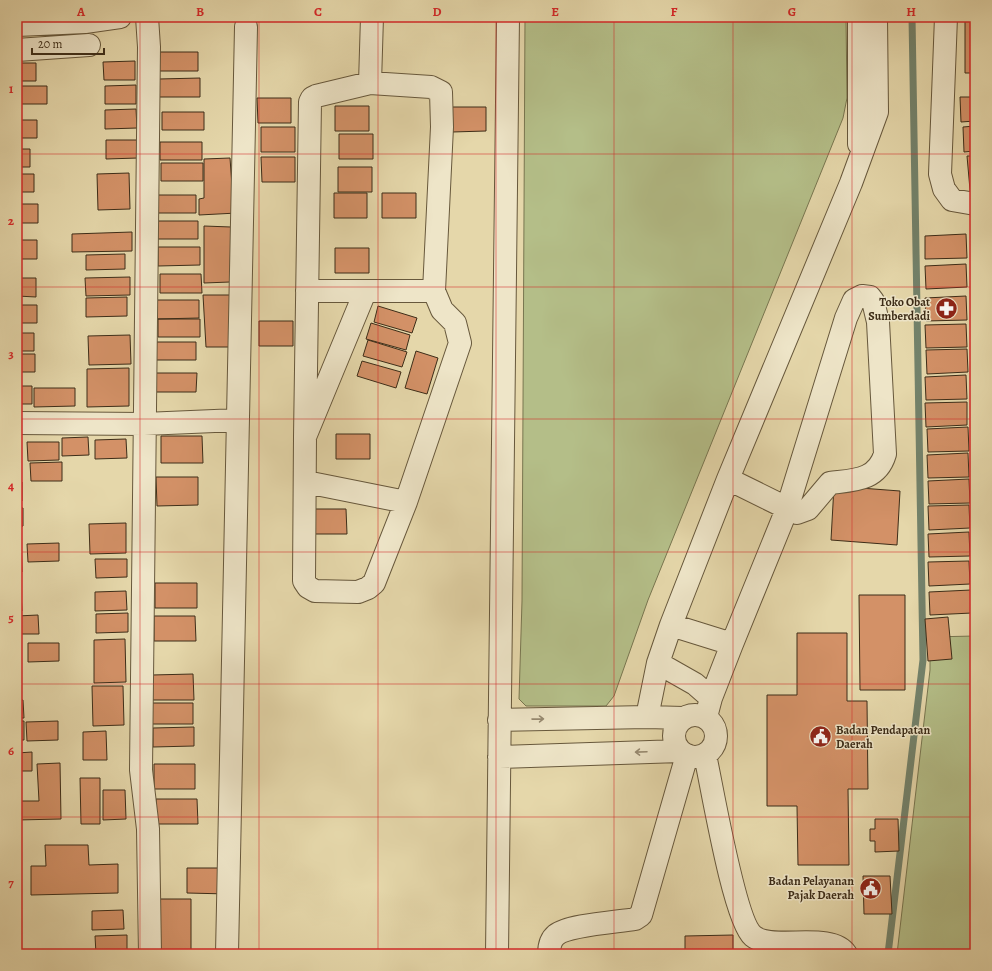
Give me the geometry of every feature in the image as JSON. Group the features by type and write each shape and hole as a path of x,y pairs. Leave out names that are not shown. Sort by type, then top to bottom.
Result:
{"street":[{"path":"17,25 120,17"},
{"path":"147,17 149,47 141,770 148,829 150,954"},
{"path":"370,83 372,17"},
{"path":"497,954 508,17"},
{"path":"859,17 859,162"},
{"path":"647,717 658,663 671,624 728,479 859,162 877,112 876,17"},
{"path":"946,17 940,174 944,188 952,200 975,204"},
{"path":"227,954 246,27"},
{"path":"17,50 89,45"},
{"path":"370,83 431,87 441,92 442,127 434,291 442,310 455,323 460,343 406,502 374,583 368,588 358,592 315,591 308,587 304,581 306,482 306,292 310,102 312,98 370,83"},
{"path":"306,292 434,291"},
{"path":"305,437 365,292"},
{"path":"499,720 647,717 683,718 698,714 708,707 787,509 846,318 854,300 862,296 870,297 873,301 878,322 885,454 878,470 862,479 830,483 805,512 797,513 787,509 728,479"},
{"path":"17,423 144,424 238,420"},
{"path":"306,482 406,502"},
{"path":"671,624 732,644"},
{"path":"499,757 691,753 712,749 716,740 716,731 712,723 708,707 695,684 658,663"},
{"path":"683,718 676,728 675,740 691,753 745,926 754,936 767,941 818,942 840,947 846,954"},
{"path":"549,954 549,945 556,935 567,930 635,919 641,915 691,753"}],"green space":[{"path":"525,17 846,17 847,98 843,118 648,600 614,696 606,706 526,706 519,699 522,601"},
{"path":"975,636 975,954 897,954 930,670 930,637"}],"building":[{"path":"965,21 975,21 975,73 965,73"},
{"path":"156,52 198,52 198,71 156,71"},
{"path":"135,61 135,80 104,80 103,62"},
{"path":"17,63 36,63 36,81 17,81"},
{"path":"200,78 200,97 159,97 159,79"},
{"path":"136,85 136,104 105,104 105,86"},
{"path":"17,86 47,86 47,104 17,104"},
{"path":"960,97 975,97 975,121 961,122"},
{"path":"257,98 291,98 291,123 258,123"},
{"path":"335,106 369,106 369,131 335,131"},
{"path":"452,107 486,107 486,131 452,132"},
{"path":"136,109 137,128 105,129 105,110"},
{"path":"162,112 204,112 204,130 162,130"},
{"path":"17,120 37,120 37,138 17,138"},
{"path":"975,126 975,151 964,152 963,127"},
{"path":"261,127 295,127 295,152 261,152"},
{"path":"339,134 373,134 373,159 339,159"},
{"path":"106,140 137,140 138,158 106,159"},
{"path":"160,142 202,142 202,160 160,160"},
{"path":"17,149 30,149 30,167 17,167"},
{"path":"967,156 975,156 975,200 971,201"},
{"path":"261,157 295,157 295,182 262,182"},
{"path":"230,158 232,186 238,187 237,213 199,215 199,199 204,198 204,159"},
{"path":"161,163 203,163 203,181 161,181"},
{"path":"338,167 372,167 372,192 338,192"},
{"path":"129,173 130,209 98,210 97,174"},
{"path":"17,174 34,174 34,192 17,192"},
{"path":"334,193 367,193 367,218 334,218"},
{"path":"382,193 416,193 416,218 382,218"},
{"path":"154,195 196,195 196,213 154,213"},
{"path":"17,204 38,204 38,223 17,223"},
{"path":"157,221 198,221 198,239 157,239"},
{"path":"204,226 231,227 230,282 204,283"},
{"path":"132,232 132,251 72,252 72,234"},
{"path":"966,234 967,258 925,259 925,236"},
{"path":"17,240 37,240 37,259 17,259"},
{"path":"158,247 200,247 200,265 158,266"},
{"path":"335,248 369,248 369,273 335,273"},
{"path":"125,254 125,269 86,270 86,255"},
{"path":"966,264 967,287 926,289 925,266"},
{"path":"160,274 201,274 202,293 160,293"},
{"path":"130,277 130,295 86,296 85,278"},
{"path":"17,278 36,278 36,297 17,296"},
{"path":"203,295 231,295 230,347 206,347"},
{"name":"Toko Obat Sumberdadi","path":"966,296 967,320 926,321 925,298"},
{"path":"127,297 127,316 86,317 86,298"},
{"path":"157,300 199,300 199,318 157,319"},
{"path":"17,305 37,305 37,323 17,323"},
{"path":"378,306 417,318 412,333 374,322"},
{"path":"158,319 200,319 200,337 158,337"},
{"path":"259,321 293,321 293,346 259,346"},
{"path":"371,323 410,335 406,350 366,339"},
{"path":"966,324 967,347 926,348 925,325"},
{"path":"17,333 34,333 34,351 17,351"},
{"path":"130,335 131,364 89,365 88,336"},
{"path":"368,340 407,352 402,367 363,356"},
{"path":"154,342 196,342 196,360 154,360"},
{"path":"967,349 968,372 927,374 926,350"},
{"path":"416,351 438,358 427,394 405,388"},
{"path":"17,354 35,354 35,372 17,372"},
{"path":"362,361 401,372 396,388 357,376"},
{"path":"129,368 129,406 87,407 87,369"},
{"path":"155,373 197,373 196,392 155,392"},
{"path":"966,375 967,399 926,400 925,377"},
{"path":"17,386 32,386 32,404 17,404"},
{"path":"34,388 75,388 75,406 34,407"},
{"path":"967,402 967,425 926,427 925,403"},
{"path":"968,427 969,451 928,452 927,429"},
{"path":"336,434 370,434 370,459 336,459"},
{"path":"161,436 202,436 203,463 161,463"},
{"path":"88,437 89,455 62,456 62,438"},
{"path":"126,439 127,458 95,459 95,440"},
{"path":"27,442 59,442 59,460 28,461"},
{"path":"968,453 969,477 928,478 927,455"},
{"path":"62,462 62,481 31,481 30,463"},
{"path":"156,477 198,477 198,505 157,506"},
{"path":"969,479 970,503 929,504 928,481"},
{"path":"17,482 22,482 22,501 17,501"},
{"path":"834,486 900,491 897,545 831,540"},
{"path":"969,505 970,528 929,530 928,506"},
{"path":"17,508 23,508 23,526 17,527"},
{"path":"313,509 346,509 347,534 313,534"},
{"path":"126,523 126,553 90,554 89,524"},
{"path":"969,532 970,556 929,557 928,534"},
{"path":"17,536 21,536 22,572 17,573"},
{"path":"59,543 59,561 28,562 27,544"},
{"path":"95,559 127,559 127,577 96,578"},
{"path":"969,561 970,584 929,586 928,562"},
{"path":"155,583 197,583 197,608 155,608"},
{"path":"971,590 972,613 930,615 929,592"},
{"path":"126,591 127,610 95,611 95,592"},
{"path":"17,593 21,593 22,611 17,611"},
{"path":"859,595 905,595 905,690 860,690"},
{"path":"128,613 128,632 96,633 96,614"},
{"path":"38,615 39,634 17,634 17,616"},
{"path":"154,616 195,616 196,641 154,641"},
{"path":"948,617 952,659 928,661 925,619"},
{"path":"797,633 847,633 847,701 867,701 868,789 848,789 849,865 798,865 797,806 767,806 767,695 797,695"},
{"path":"125,639 126,682 94,683 94,640"},
{"path":"28,643 59,643 59,661 28,662"},
{"path":"20,674 20,693 17,693 17,675"},
{"path":"193,674 194,700 152,700 152,675"},
{"path":"92,686 123,686 124,725 93,726"},
{"path":"17,700 23,700 24,718 17,718"},
{"path":"151,703 193,703 193,724 152,724"},
{"path":"17,721 24,721 24,740 17,740"},
{"path":"58,721 58,740 27,741 26,722"},
{"path":"194,727 194,746 153,747 153,728"},
{"path":"106,731 107,760 83,760 83,732"},
{"path":"32,752 32,771 17,771 17,753"},
{"path":"60,763 61,819 17,820 17,801 39,801 37,764"},
{"path":"154,764 195,764 195,789 154,789"},
{"path":"80,778 100,778 100,824 81,824"},
{"path":"103,790 125,790 126,819 103,820"},
{"path":"156,799 197,799 198,824 156,824"},
{"path":"875,819 898,819 899,851 875,852 875,841 870,841 870,829 875,829"},
{"path":"45,845 88,845 89,865 118,864 118,893 31,895 31,866 46,866"},
{"path":"187,868 228,868 228,894 187,893"},
{"path":"863,876 890,876 892,914 864,914"},
{"path":"159,899 191,899 191,954 159,954"},
{"path":"123,910 124,929 92,930 92,911"},
{"path":"127,935 127,953 96,954 95,936"},
{"path":"733,935 733,951 826,951 826,954 581,954 581,952 685,951 685,936"}],"waterway":[{"path":"888,954 923,660 912,17"}],"place":[{"name":"Toko Obat Sumberdadi","path":"946,309"},
{"name":"Badan Pendapatan Daerah","path":"820,737"},
{"name":"Badan Pelayanan Pajak Daerah","path":"870,888"}]}
